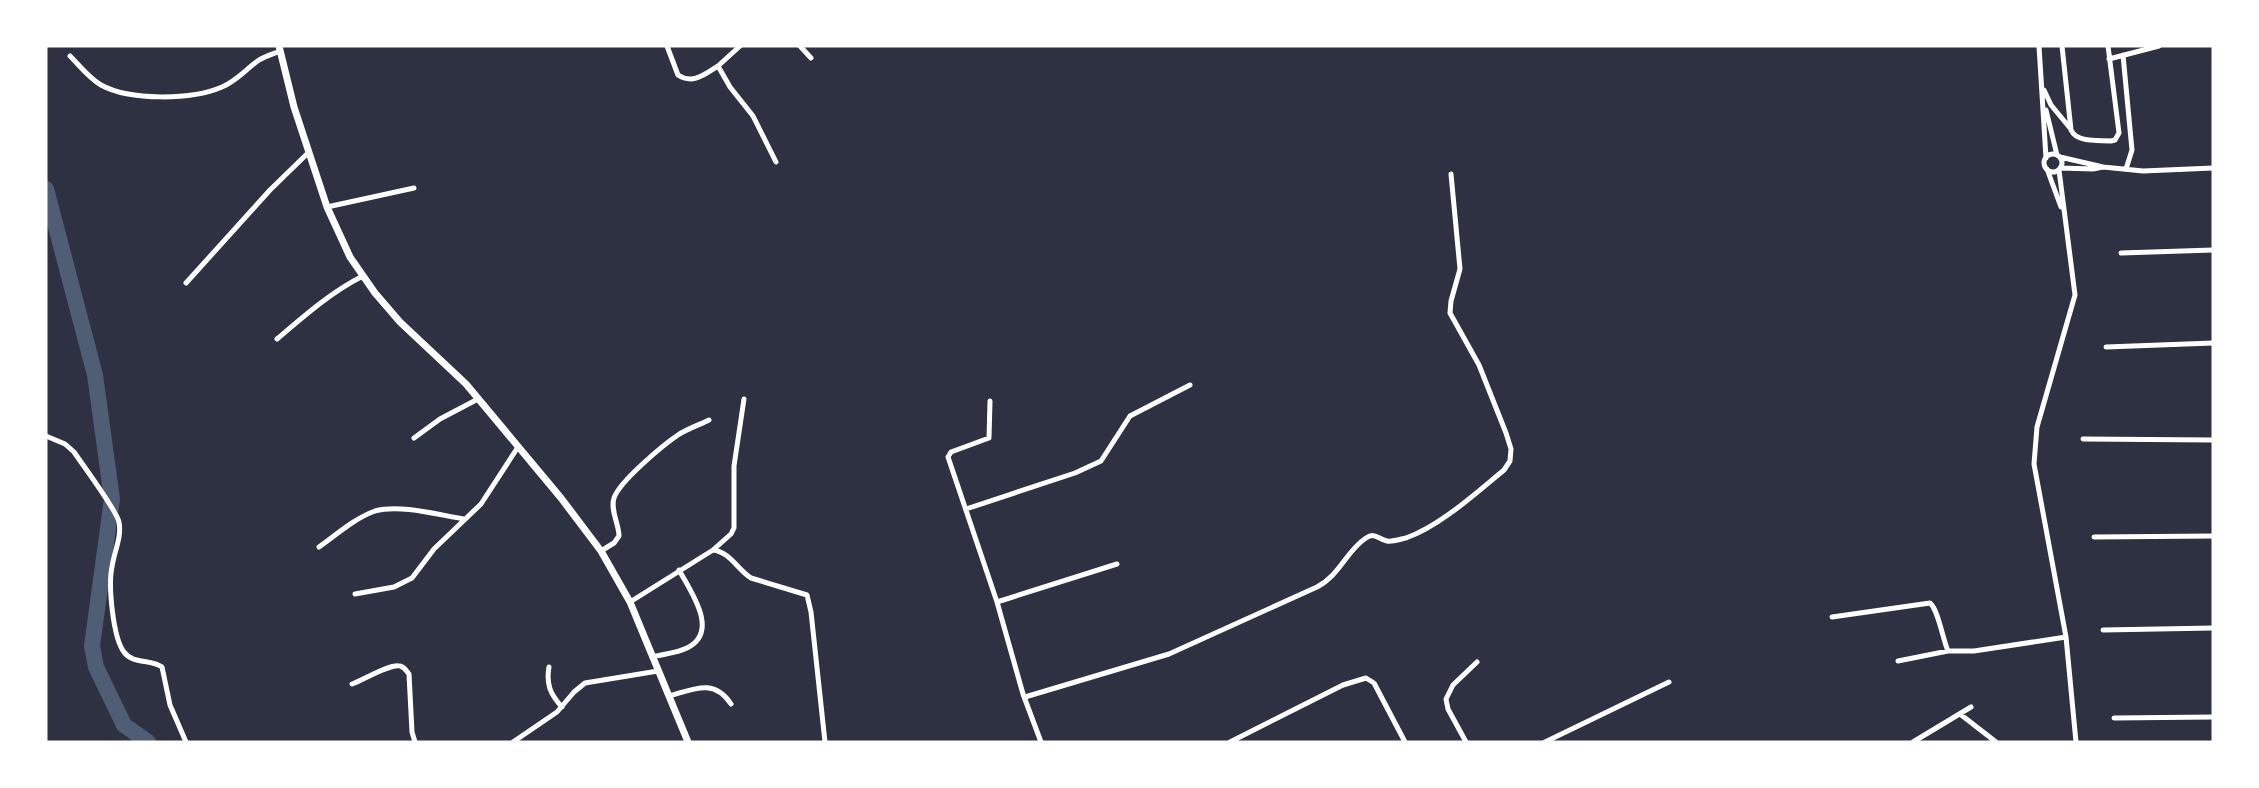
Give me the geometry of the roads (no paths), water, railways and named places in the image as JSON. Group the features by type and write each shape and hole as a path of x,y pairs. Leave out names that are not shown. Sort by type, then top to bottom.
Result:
{"street":[{"path":"667,46 678,75 682,78 696,80 718,66 740,46"},
{"path":"800,46 811,58"},
{"path":"2039,46 2044,105 2046,158 2044,162 2064,215"},
{"path":"2062,46 2071,130"},
{"path":"2042,88 2051,106 2074,136 2111,141 2118,138 2108,46"},
{"path":"2110,59 2159,46"},
{"path":"70,56 101,85 134,96 166,97 205,92 221,87 240,77 263,57 280,49 294,107 327,208 350,258 400,322 466,384 561,498 602,551 630,602 688,742"},
{"path":"2123,55 2132,150 2126,169"},
{"path":"718,66 727,83 753,116 776,162"},
{"path":"2044,105 2062,163 2059,169 2075,295 2037,427 2034,464 2066,637 2076,742"},
{"path":"186,283 270,190 309,152"},
{"path":"2046,158 2051,154 2103,167 2158,171 2213,168"},
{"path":"2047,169 2054,171 2059,169 2092,170 2103,167"},
{"path":"1025,697 1169,654 1327,582 1360,542 1368,537 1376,536 1385,541 1393,541 1424,530 1504,470 1510,461 1512,449 1491,394 1470,347 1450,313 1451,301 1460,269 1451,174"},
{"path":"327,208 414,188"},
{"path":"2121,253 2213,250"},
{"path":"277,339 321,302 346,284 363,276"},
{"path":"2106,348 2213,343"},
{"path":"966,508 1075,473 1101,461 1130,416 1190,384"},
{"path":"414,438 440,419 478,399"},
{"path":"630,602 712,550 731,534 734,528 734,466 744,399"},
{"path":"990,401 989,438 951,452 948,456 1041,742"},
{"path":"602,551 614,543 619,536 613,506 614,498 620,488 641,466 679,435 709,420"},
{"path":"46,436 65,444 74,452 119,520 119,537 111,568 111,582 113,616 120,646 130,658 156,663 162,667 170,705 186,742"},
{"path":"2083,439 2213,440"},
{"path":"354,594 402,585 412,578 434,549 484,500 518,447"},
{"path":"319,547 360,518 374,511 387,509 413,511 464,519"},
{"path":"2094,537 2213,536"},
{"path":"712,550 727,555 743,573 751,578 807,595 811,612 825,742"},
{"path":"997,602 1117,564"},
{"path":"652,657 685,649 695,643 702,635 703,623 698,606 680,570"},
{"path":"1832,617 1930,603 1935,608 1941,634 1948,651"},
{"path":"2103,630 2213,628"},
{"path":"1898,661 1948,651 1974,650 2066,637"},
{"path":"1466,742 1448,709 1446,699 1453,685 1477,662"},
{"path":"352,684 391,666 399,665 404,668 408,674 412,732 415,742"},
{"path":"549,667 548,684 551,693 562,707"},
{"path":"513,742 562,707 580,686 591,681 658,671"},
{"path":"1230,742 1343,685 1366,678 1374,682 1406,742"},
{"path":"1545,742 1669,682"},
{"path":"669,696 708,687 716,689 726,696 731,704"},
{"path":"1913,742 1972,707"},
{"path":"1960,714 1996,742"},
{"path":"2114,718 2213,717"}],"waterway":[{"path":"46,189 95,375 112,499 92,646 96,667 124,725 148,742"}]}
